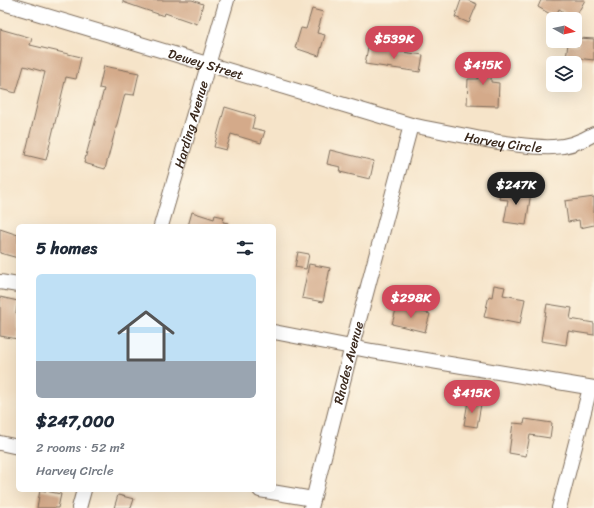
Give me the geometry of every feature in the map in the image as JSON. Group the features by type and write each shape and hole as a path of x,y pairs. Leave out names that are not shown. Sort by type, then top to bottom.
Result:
{"street":[{"name":"Harding Avenue","path":"162,224 227,0"},
{"name":"Dewey Street","path":"0,2 411,125"},
{"name":"Harvey Circle","path":"411,125 472,138 533,147 564,146 594,134"},
{"name":"Rhodes Avenue","path":"312,504 352,346 411,125"},
{"path":"0,282 16,285"},
{"path":"276,332 592,388 559,508"},
{"path":"0,443 16,447"},
{"path":"79,508 83,492"},
{"path":"267,492 312,504"}],"building":[{"path":"123,0 192,0 203,4 197,24 165,13 164,16 123,2"},
{"path":"461,0 467,0 477,4 469,23 455,17"},
{"path":"541,0 585,0 578,12 564,12 559,9 558,12 546,12 538,7"},
{"path":"312,9 323,12 317,33 325,35 319,56 295,48 301,28 306,29"},
{"path":"0,29 32,38 30,45 81,57 76,79 66,77 46,160 25,155 45,72 24,66 16,93 0,89"},
{"path":"582,38 594,39 594,60 582,59 582,56 566,56 567,48 582,48"},
{"path":"368,47 423,55 420,72 365,64"},
{"path":"479,56 492,56 491,82 499,83 498,106 467,105 468,79 478,79"},
{"path":"104,66 139,73 134,95 125,94 105,169 84,163 104,89 99,88"},
{"path":"225,107 255,116 252,128 265,131 261,143 231,134 226,150 214,147"},
{"path":"330,150 374,161 370,179 340,172 341,167 327,164"},
{"path":"501,188 531,192 526,225 504,222 508,200 499,199"},
{"path":"594,197 594,225 580,228 579,220 568,222 565,201"},
{"path":"192,212 214,219 215,215 224,217 223,222 228,223 228,224 189,224"},
{"path":"0,229 16,234 16,257 0,253"},
{"path":"298,252 309,254 306,269 295,267"},
{"path":"309,264 330,268 323,302 302,298"},
{"path":"494,285 505,287 503,295 525,299 520,324 484,317 489,296 492,297"},
{"path":"0,297 16,301 16,339 0,336"},
{"path":"547,304 572,308 570,319 594,323 594,335 568,331 566,345 541,341"},
{"path":"397,306 430,314 425,332 392,324"},
{"path":"468,401 481,404 477,427 464,425"},
{"path":"525,419 552,423 550,438 530,435 526,456 509,453 513,423 524,424"},
{"path":"40,492 61,494 58,508 37,508"},
{"path":"118,495 134,499 131,508 114,508"}]}
